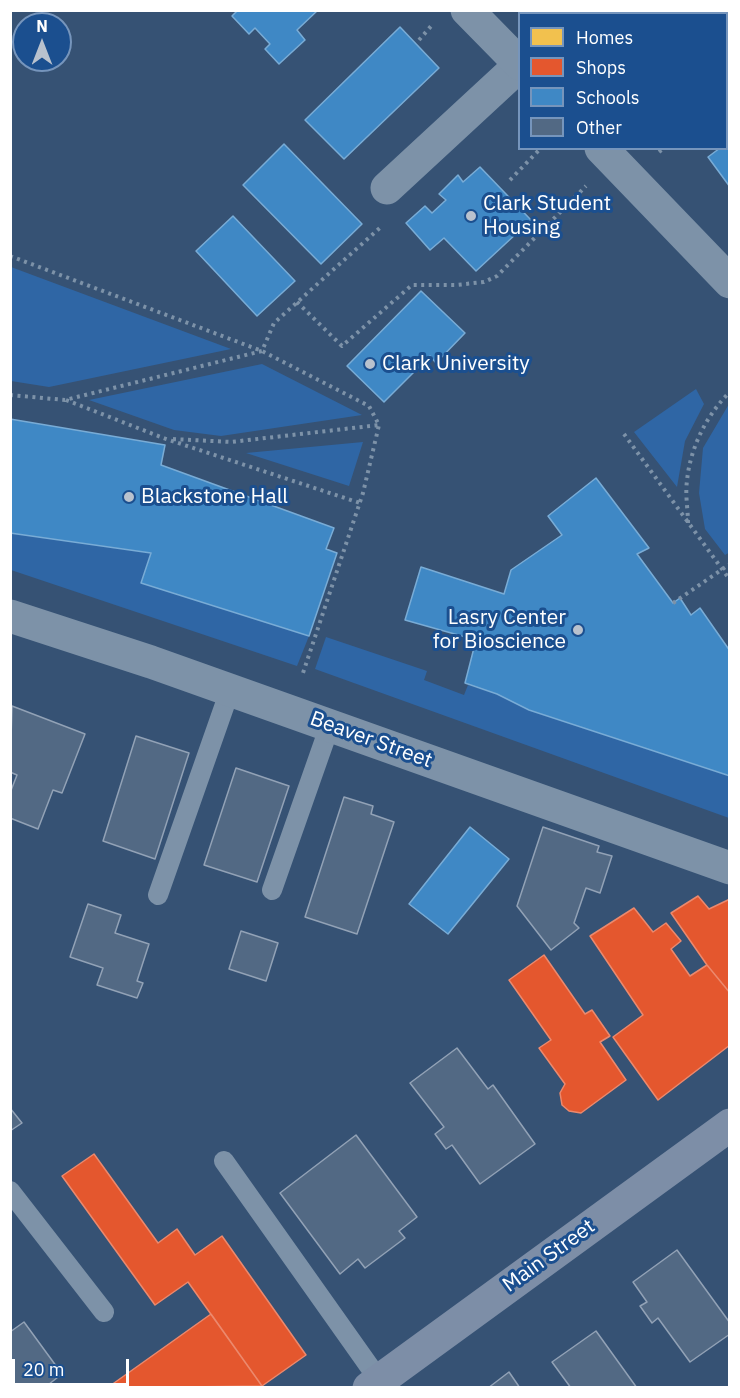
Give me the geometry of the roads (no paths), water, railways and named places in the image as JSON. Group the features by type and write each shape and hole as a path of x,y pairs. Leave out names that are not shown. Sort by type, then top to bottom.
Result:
{"main road":[{"name":"Main Street","path":"374,1384 729,1125"}],"street":[{"path":"467,10 518,64"},
{"path":"387,188 518,66"},
{"path":"603,150 729,282"},
{"name":"Beaver Street","path":"10,616 330,725 729,868"}],"lane":[{"path":"158,895 230,690"},
{"path":"272,890 330,725"},
{"path":"224,1161 374,1384"},
{"path":"10,1191 104,1312"}],"place":[{"name":"Clark Student Housing","path":"471,216"},
{"name":"Clark University","path":"370,364"},
{"name":"Blackstone Hall","path":"129,497"},
{"name":"Lasry Center for Bioscience","path":"578,630"}]}
